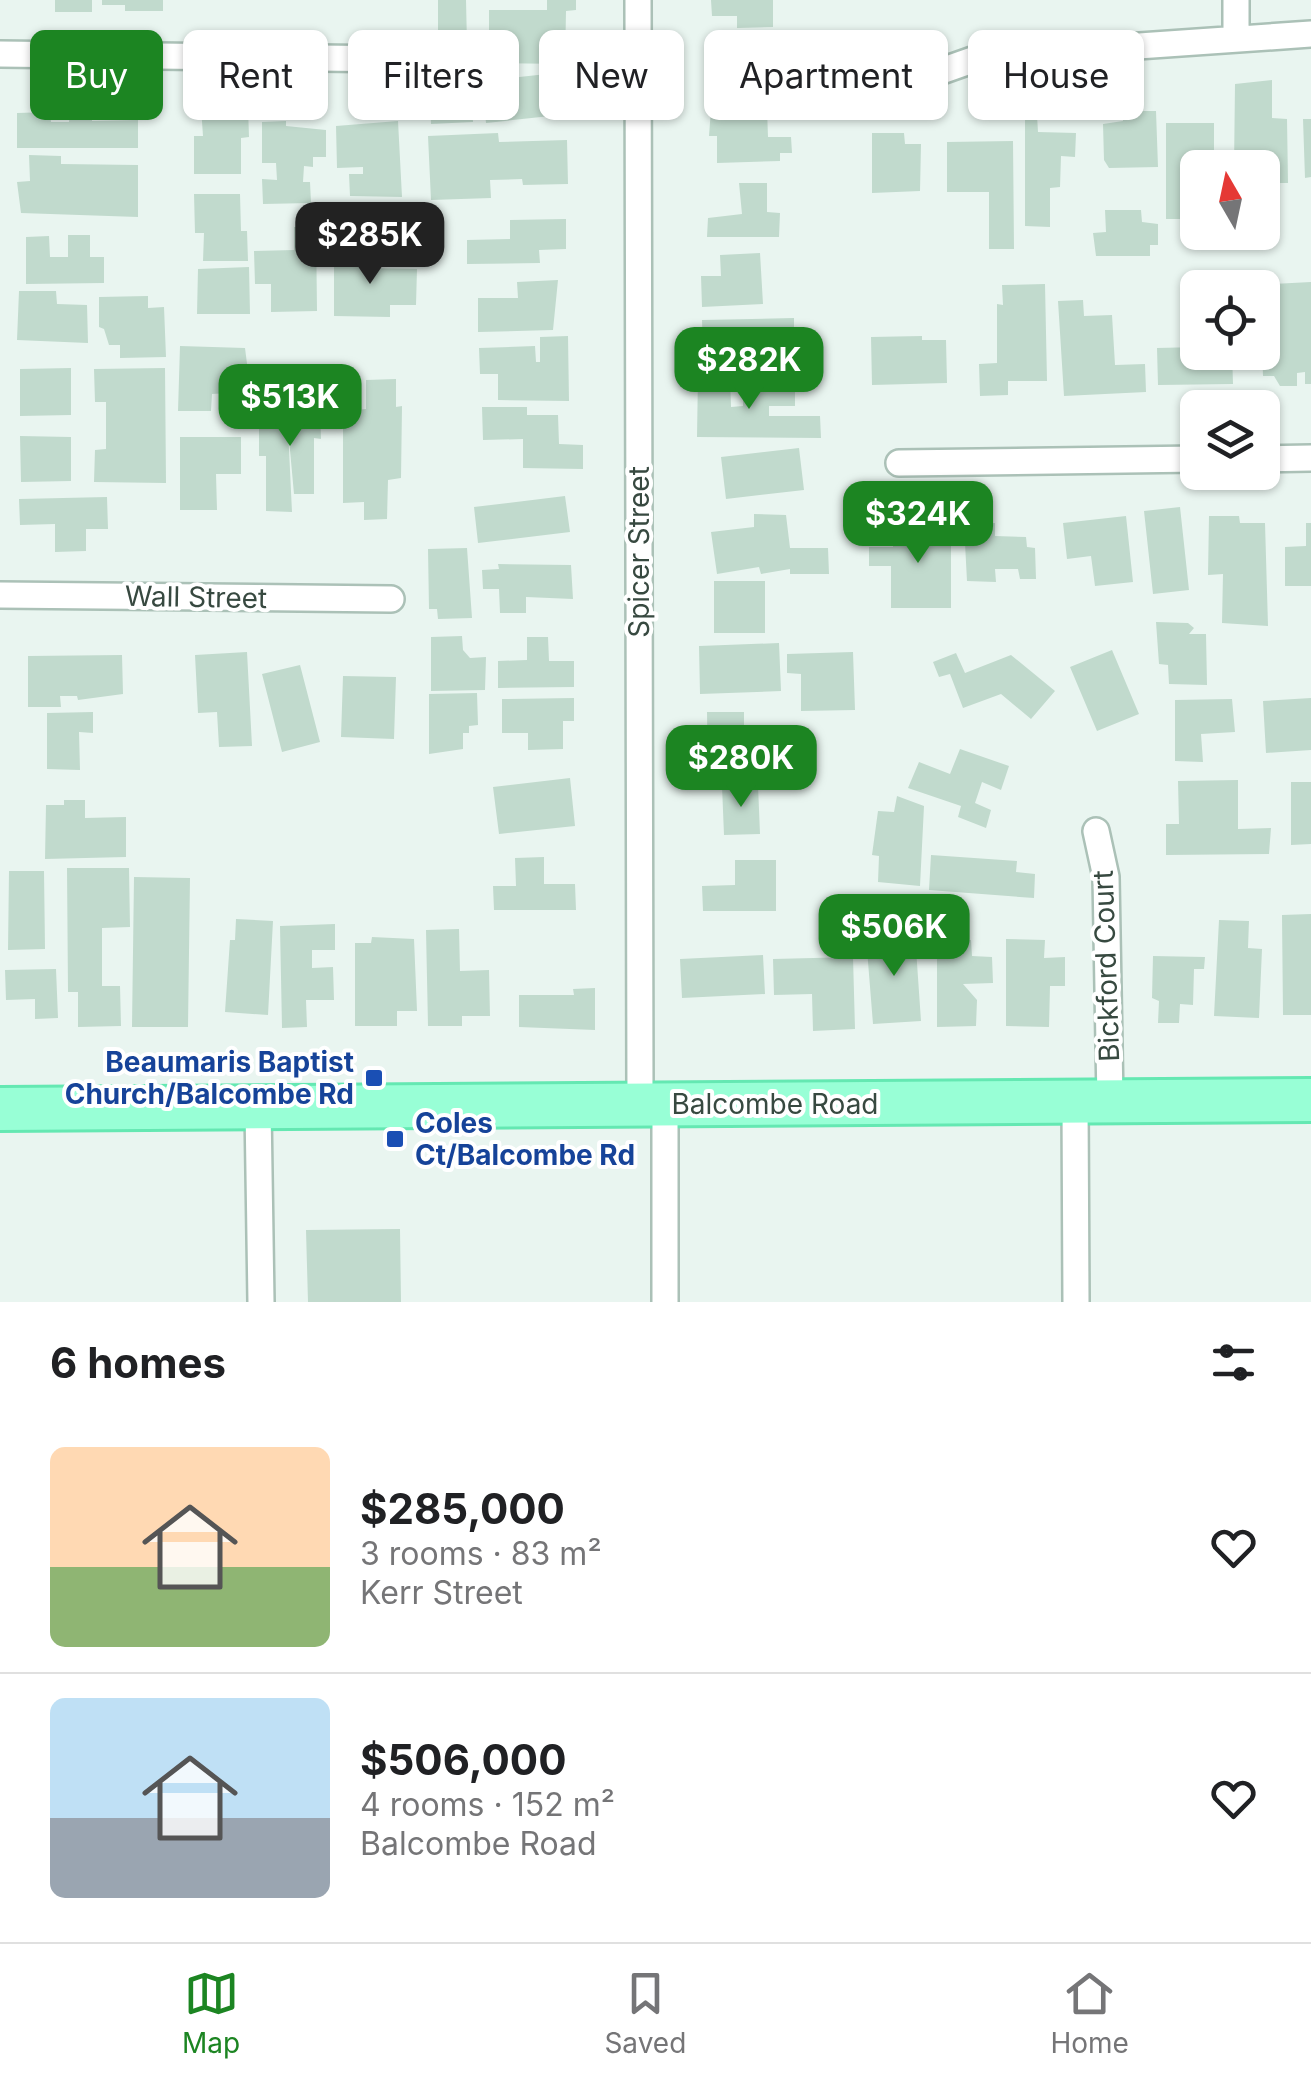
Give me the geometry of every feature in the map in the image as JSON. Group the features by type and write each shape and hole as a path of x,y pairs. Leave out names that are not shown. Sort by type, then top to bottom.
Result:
{"main road":[{"name":"Balcombe Road","path":"0,1109 1311,1100"}],"street":[{"name":"Spicer Street","path":"638,0 652,1105 666,1302"},
{"path":"1236,0 1236,36"},
{"path":"948,69 981,56 1311,34"},
{"path":"0,54 348,58"},
{"path":"1280,458 1311,458"},
{"path":"900,463 1180,459"},
{"name":"Wall Street","path":"0,595 392,599"},
{"name":"Bickford Court","path":"1076,1302 1106,877 1096,831"},
{"path":"258,1108 261,1302"}],"building":[{"path":"55,0 92,0 92,12 55,12"},
{"path":"102,0 163,0 163,11 125,11 125,5 102,5"},
{"path":"438,0 466,0 467,30 438,30"},
{"path":"547,0 576,0 576,10 566,11 566,30 539,30 539,64 519,63 519,30 489,30 489,10 547,10"},
{"path":"711,0 773,0 773,27 737,28 737,16 712,16"},
{"path":"539,75 539,117 519,119 519,77"},
{"path":"1272,80 1272,118 1287,119 1288,183 1280,183 1280,150 1234,150 1235,84"},
{"path":"1144,111 1156,111 1158,167 1109,168 1104,160 1103,124 1144,120"},
{"path":"17,113 30,113 30,120 138,120 138,148 17,148"},
{"path":"1303,119 1311,119 1311,177 1305,178"},
{"path":"202,120 248,120 249,137 241,138 241,174 194,174 194,136 203,136"},
{"path":"431,120 473,120 473,122 431,124"},
{"path":"710,120 767,120 768,137 791,137 792,153 780,153 780,161 717,163 717,136 709,136"},
{"path":"1025,120 1037,120 1038,132 1076,133 1075,157 1061,156 1060,187 1050,188 1050,227 1025,226"},
{"path":"286,121 286,126 326,130 326,157 313,157 313,167 304,166 303,182 310,182 311,203 263,204 262,179 277,180 276,163 262,163 262,122"},
{"path":"398,121 402,197 350,196 349,174 363,174 363,167 337,168 336,126"},
{"path":"1166,123 1214,123 1214,150 1180,150 1180,219 1166,219"},
{"path":"498,133 499,142 567,140 568,184 523,185 522,179 490,180 491,198 431,200 428,136"},
{"path":"872,133 904,133 905,144 921,144 920,191 872,193"},
{"path":"1013,141 1014,249 989,249 989,192 947,192 947,142"},
{"path":"29,155 61,156 61,164 138,165 138,217 21,213 17,182 30,181"},
{"path":"739,183 767,183 767,212 780,213 779,237 707,237 708,218 742,214"},
{"path":"194,194 240,194 241,231 247,231 248,261 203,261 204,233 195,233"},
{"path":"1105,210 1141,210 1142,222 1158,224 1158,245 1150,245 1150,256 1096,256 1093,233 1106,232"},
{"path":"566,219 566,249 539,250 540,263 467,264 467,240 510,239 510,220"},
{"path":"316,226 317,311 271,312 271,284 255,284 254,251 294,250 294,227"},
{"path":"68,235 90,235 90,257 104,257 104,283 26,284 26,237 49,236 50,257 68,257"},
{"path":"334,251 364,252 363,268 417,269 416,305 390,305 390,317 334,316"},
{"path":"760,253 763,304 702,307 701,276 721,276 720,255"},
{"path":"249,267 250,314 197,314 198,269"},
{"path":"558,280 553,330 478,332 478,298 518,298 517,282"},
{"path":"1311,282 1311,384 1305,384 1305,372 1297,373 1297,386 1280,386 1274,376 1263,376 1263,370 1280,370 1280,284"},
{"path":"1045,284 1047,381 1008,381 1008,395 980,396 979,364 997,363 997,304 1003,305 1002,285"},
{"path":"19,291 56,291 57,304 87,305 88,343 17,340"},
{"path":"148,296 148,308 164,307 166,357 120,358 120,345 109,345 104,329 99,327 99,297"},
{"path":"1083,300 1084,316 1112,315 1115,365 1145,364 1146,392 1064,396 1058,301"},
{"path":"794,318 794,371 704,373 702,320"},
{"path":"568,336 569,401 498,400 498,374 480,374 479,348 535,346 536,362 540,362 540,337"},
{"path":"922,336 922,340 946,340 947,383 872,385 871,337"},
{"path":"180,346 245,348 252,403 231,403 230,393 212,394 211,411 178,411"},
{"path":"1180,347 1180,370 1233,370 1233,384 1158,385 1157,348"},
{"path":"71,368 71,415 20,416 20,369"},
{"path":"165,368 166,483 94,482 95,450 106,449 106,402 95,402 94,369"},
{"path":"698,375 730,375 731,407 743,406 743,387 795,387 795,406 769,406 769,416 820,416 821,438 697,437"},
{"path":"396,379 396,407 402,406 401,478 388,480 387,519 364,520 364,502 343,503 343,411 366,409 366,380"},
{"path":"287,390 314,390 315,407 320,406 321,439 314,438 314,494 294,494 288,428 292,512 266,511 266,456 259,456 259,423 266,423 265,407 288,408"},
{"path":"482,407 527,407 527,415 558,415 559,444 583,445 583,469 523,468 523,439 483,440"},
{"path":"20,436 71,437 71,481 21,482"},
{"path":"180,437 241,437 241,474 216,474 217,510 180,510"},
{"path":"799,448 804,490 726,499 721,457"},
{"path":"565,496 570,532 478,543 474,507"},
{"path":"107,497 108,529 86,529 86,551 55,552 55,524 20,525 19,499"},
{"path":"1180,507 1189,590 1153,594 1144,511"},
{"path":"754,514 786,515 790,548 828,548 829,574 790,574 790,569 761,574 759,567 717,574 711,532 754,527"},
{"path":"1126,516 1133,582 1095,586 1091,556 1067,559 1063,523"},
{"path":"1209,516 1239,516 1240,523 1265,523 1268,626 1222,623 1223,574 1208,575"},
{"path":"995,523 995,536 1026,537 1027,547 1035,548 1036,579 1020,579 1018,569 995,569 996,582 967,581 964,524"},
{"path":"1306,523 1311,523 1311,586 1285,586 1285,547 1306,546"},
{"path":"893,525 951,525 951,608 891,608 891,566 869,566 869,547 893,547"},
{"path":"467,548 472,618 438,619 437,609 429,609 428,549"},
{"path":"498,564 571,565 573,599 526,597 526,613 500,613 499,589 483,589 482,570 499,569"},
{"path":"714,581 765,581 765,633 714,633"},
{"path":"1156,622 1188,623 1194,628 1189,634 1206,634 1207,685 1169,684 1168,665 1159,664"},
{"path":"462,636 463,650 470,658 486,657 485,690 431,691 431,637"},
{"path":"527,637 548,637 549,661 574,661 574,687 498,688 498,661 527,660"},
{"path":"779,643 781,691 700,694 699,646"},
{"path":"1112,650 1139,714 1097,731 1070,667"},
{"path":"247,652 252,746 219,747 217,712 198,713 195,655"},
{"path":"853,652 855,710 801,711 801,674 787,673 787,654"},
{"path":"956,653 965,673 1011,655 1055,691 1031,719 1001,694 963,708 950,674 939,677 933,662"},
{"path":"122,655 123,694 78,700 77,696 60,696 61,707 28,707 28,656"},
{"path":"300,665 320,742 282,752 262,674"},
{"path":"343,676 396,677 394,739 341,737"},
{"path":"477,693 478,725 469,726 469,733 463,733 463,749 429,754 429,694"},
{"path":"574,698 574,721 563,721 563,749 528,750 528,733 502,733 502,699"},
{"path":"1311,698 1311,750 1266,753 1263,701"},
{"path":"1232,699 1235,732 1201,734 1203,762 1175,761 1175,700"},
{"path":"93,712 93,733 79,732 80,770 47,769 47,713"},
{"path":"707,712 744,712 744,726 803,728 814,736 814,776 708,774"},
{"path":"960,749 1009,766 1001,790 982,782 975,803 991,810 986,828 958,817 961,806 908,788 919,762 950,774"},
{"path":"570,778 575,826 499,834 493,787"},
{"path":"1238,780 1238,829 1271,828 1269,854 1166,855 1166,824 1179,824 1178,781"},
{"path":"1291,782 1311,782 1311,844 1291,845"},
{"path":"758,785 760,834 724,835 722,786"},
{"path":"897,796 924,806 920,886 878,882 879,856 872,855 878,811 894,812"},
{"path":"64,800 85,800 85,818 126,817 126,857 45,859 46,805 64,805"},
{"path":"931,855 1017,861 1016,872 1035,874 1034,898 929,890"},
{"path":"544,857 544,884 575,884 576,910 494,910 493,886 516,886 515,858"},
{"path":"735,860 776,860 776,911 703,911 702,886 735,885"},
{"path":"67,868 129,868 130,927 102,928 102,986 120,986 121,1026 78,1027 78,992 68,992"},
{"path":"9,871 44,871 45,949 8,950"},
{"path":"134,877 190,878 188,1027 132,1027"},
{"path":"1311,914 1311,1015 1283,1015 1282,915"},
{"path":"236,919 273,921 268,1015 225,1012 230,940 235,940"},
{"path":"1219,920 1249,921 1248,948 1262,949 1259,1018 1214,1016"},
{"path":"335,924 335,950 312,950 312,968 333,967 334,1000 306,1000 307,1027 282,1028 280,926"},
{"path":"459,929 460,971 489,970 490,1016 462,1016 462,1026 428,1026 426,930"},
{"path":"915,934 921,1021 873,1024 866,937"},
{"path":"372,937 414,939 417,1011 397,1011 397,1026 355,1026 355,943 371,943"},
{"path":"937,939 971,940 972,956 992,957 993,983 963,984 977,1000 976,1026 937,1027"},
{"path":"1006,939 1045,940 1044,958 1065,957 1065,986 1050,986 1049,1027 1006,1026"},
{"path":"763,955 765,994 682,998 680,959"},
{"path":"1153,956 1205,957 1204,969 1194,969 1193,1005 1180,1004 1179,1023 1158,1023 1159,1001 1152,998"},
{"path":"853,957 855,1029 813,1031 812,994 774,995 773,959"},
{"path":"56,969 58,1018 35,1019 35,999 6,1000 5,970"},
{"path":"595,988 595,1030 519,1027 519,995 574,995 573,989"},
{"path":"400,1229 401,1302 308,1302 306,1230"}],"place":[{"name":"Beaumaris Baptist Church/Balcombe Rd","path":"374,1078"},
{"name":"Coles Ct/Balcombe Rd","path":"395,1139"}]}
